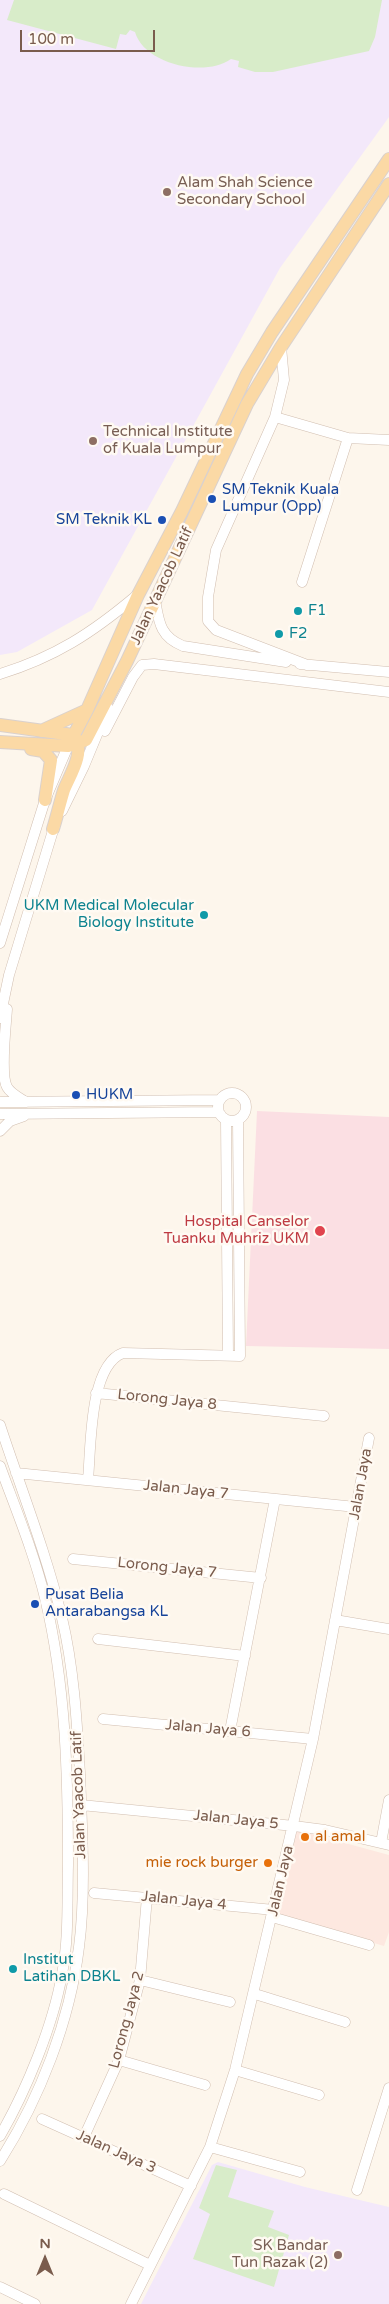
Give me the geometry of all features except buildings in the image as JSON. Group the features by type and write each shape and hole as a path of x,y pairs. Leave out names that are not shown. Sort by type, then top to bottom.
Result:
{"main road":[{"name":"Jalan Yaacob Latif","path":"73,742 138,595 182,511 247,374 272,332 389,159"},
{"name":"Jalan Yaacob Latif","path":"127,661 247,404 281,347 389,184"},
{"path":"0,742 73,742 86,740 127,661"},
{"path":"41,730 87,710"},
{"path":"0,725 41,730 73,742"},
{"path":"0,742 43,751 48,756 51,760 46,800"},
{"path":"53,828 64,791 77,759 73,742"}],"street":[{"path":"281,347 284,380 275,417 216,550 208,597 208,621 216,630 307,665"},
{"path":"275,417 348,438 389,440"},
{"path":"302,582 348,438"},
{"path":"0,674 28,666 63,650 107,620 138,595"},
{"path":"155,600 160,624 171,642 183,646 307,665 389,672"},
{"name":"Jalan Yaacob Latif","path":"0,1018 9,975 53,828 84,766 127,661"},
{"path":"84,766 98,745 133,677 142,666 154,664 389,692"},
{"name":"Jalan Yaacob Latif","path":"0,943 46,800 73,742"},
{"path":"9,975 4,1075 7,1087 12,1094 26,1102"},
{"path":"0,1102 220,1100 231,1093 243,1099 246,1111 238,1120 240,1356 123,1353 110,1360 96,1393"},
{"path":"220,1100 228,1355"},
{"path":"0,1114 222,1116 238,1120"},
{"path":"0,1131 10,1121 30,1114"},
{"name":"Lorong Jaya 8","path":"88,1480 96,1393 324,1416"},
{"name":"Jalan Yaacob Latif","path":"0,1425 45,1552 63,1620 72,1677 81,1805 81,1901 79,1945 74,1978 56,2042 34,2099 18,2133 0,2161"},
{"name":"Jalan Jaya","path":"130,2304 210,2146 235,2070 255,1994 314,1739 369,1438"},
{"name":"Jalan Yaacob Latif","path":"0,1466 32,1554 45,1599 64,1718 68,1802 67,1940 62,1975 47,2026 27,2082 0,2136"},
{"name":"Jalan Jaya 7","path":"16,1473 356,1507"},
{"path":"230,1731 275,1499"},
{"name":"Lorong Jaya 7","path":"73,1559 261,1578"},
{"path":"335,1620 389,1629"},
{"path":"98,1640 245,1656"},
{"name":"Jalan Jaya 6","path":"103,1719 314,1739"},
{"path":"385,1844 389,1800"},
{"name":"Jalan Jaya 5","path":"81,1805 294,1826 324,1830 385,1844"},
{"name":"Jalan Jaya 4","path":"94,1893 147,1897 273,1914 369,1945"},
{"name":"Lorong Jaya 2","path":"84,2137 118,2060 140,1980 147,1897"},
{"path":"140,1980 230,2002"},
{"path":"255,1994 345,2022"},
{"path":"118,2060 205,2086"},
{"path":"235,2070 320,2095"},
{"path":"358,2190 389,2088"},
{"name":"Jalan Jaya 3","path":"42,2119 191,2186"},
{"path":"210,2146 300,2172"},
{"path":"4,2194 150,2265"},
{"path":"0,2287 35,2304"}],"shaded area":[{"path":"0,0 389,0 389,117 280,268 92,610 17,652 0,655"},
{"name":"Hospital Canselor Tuanku Muhriz UKM","path":"257,1111 389,1117 389,1349 246,1346"},
{"path":"297,1830 389,1855 389,1932 384,1946 276,1914"},
{"path":"218,2162 305,2187 389,2207 389,2304 141,2304 212,2165"}],"green space":[{"path":"14,0 382,0 375,37 369,51 273,72 255,72 238,67 239,61 231,59 220,65 206,67 177,65 162,60 150,52 141,43 135,32 130,30 126,35 120,34 116,49 7,20"},
{"path":"216,2165 237,2170 228,2197 274,2211 268,2227 289,2235 274,2287 193,2259 210,2214 199,2208"}],"place":[{"name":"Alam Shah Science Secondary School","path":"167,192"},
{"name":"Technical Institute of Kuala Lumpur","path":"93,441"},
{"name":"SM Teknik Kuala Lumpur (Opp)","path":"212,499"},
{"name":"SM Teknik KL","path":"162,520"},
{"name":"F1","path":"298,611"},
{"name":"F2","path":"279,634"},
{"name":"UKM Medical Molecular Biology Institute","path":"204,915"},
{"name":"HUKM","path":"76,1095"},
{"name":"Hospital Canselor Tuanku Muhriz UKM","path":"320,1231"},
{"name":"Pusat Belia Antarabangsa KL","path":"35,1604"},
{"name":"al amal","path":"305,1837"},
{"name":"mie rock burger","path":"268,1863"},
{"name":"Institut Latihan DBKL","path":"13,1969"},
{"name":"SK Bandar Tun Razak (2)","path":"338,2255"}]}
